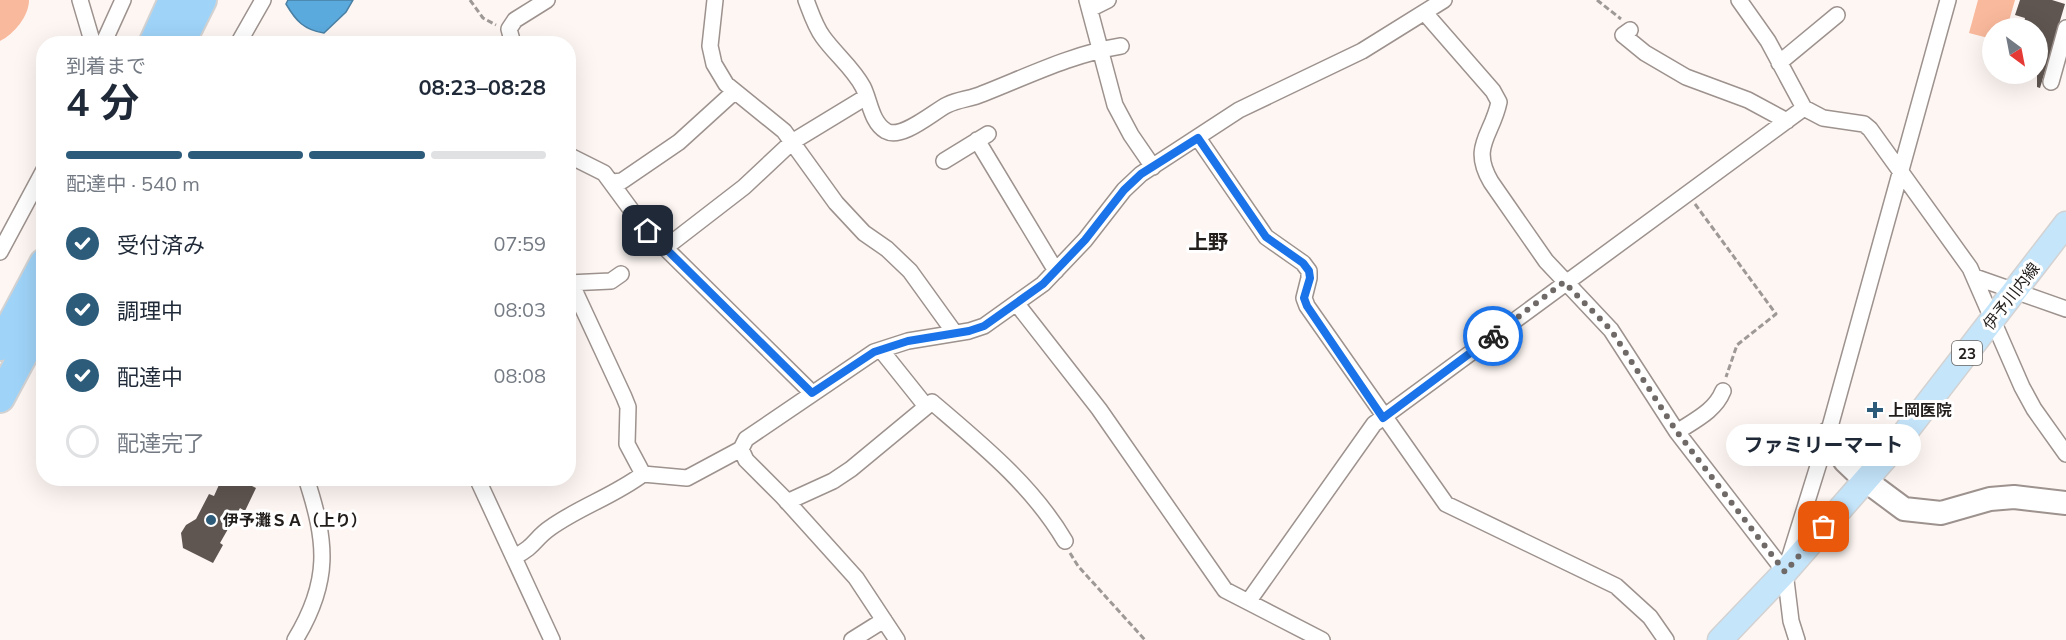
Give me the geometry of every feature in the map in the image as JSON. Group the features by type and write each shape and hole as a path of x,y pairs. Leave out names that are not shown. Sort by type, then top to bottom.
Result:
{"highway":[{"path":"162,36 173,0"},
{"path":"165,36 202,0"},
{"path":"201,36 216,0"},
{"path":"0,318 36,257"},
{"path":"0,346 36,278"},
{"path":"0,398 36,331"}],"main road":[{"name":"伊予川内線","path":"1720,640 1785,572 1865,480 2066,225"}],"street":[{"path":"80,0 91,36"},
{"path":"107,36 123,0"},
{"path":"243,36 263,0"},
{"path":"511,36 515,20 547,0"},
{"path":"715,0 710,46 714,64 734,92 760,110 792,142 836,203 864,233 910,272 954,332"},
{"path":"806,0 817,29 860,81 868,105 886,131 903,132 948,105 1101,50 1121,46"},
{"path":"1108,0 1089,5 1101,50 1119,113 1153,167"},
{"path":"514,557 529,550 550,527 620,491 643,474 687,478 741,449 746,439 812,393 881,350 984,326 1017,304 1056,271 1085,240 1124,190 1153,167 1239,110 1362,51 1444,0"},
{"path":"1739,0 1804,108 1823,118 1864,124 1900,171 1975,277 2030,402 2066,454"},
{"path":"1797,640 1791,621 1785,572 1828,434 1948,0"},
{"path":"1425,13 1493,91 1499,102 1496,115 1481,146 1484,170 1546,261 1611,330 1677,432 1785,572"},
{"path":"1779,63 1838,15"},
{"path":"2051,82 2066,28"},
{"path":"1630,30 1623,35 1661,63 1701,84 1723,89 1748,99 1787,121"},
{"path":"613,182 622,181 679,142 734,92"},
{"path":"665,248 744,187 792,142 866,97"},
{"path":"1248,602 1374,424 1564,282 1804,108"},
{"path":"944,161 983,137 1056,271"},
{"path":"1198,138 1266,237 1303,263 1309,271 1310,278 1304,298 1307,306 1383,418 1446,504 1616,586 1650,617 1666,640"},
{"path":"576,159 604,173 613,182 628,208 665,248 812,393"},
{"path":"0,252 36,185"},
{"path":"576,283 610,281 621,274"},
{"path":"1975,277 2066,309"},
{"path":"576,296 624,396 628,407 627,444 643,474"},
{"path":"1017,304 1099,409 1225,590 1322,640"},
{"path":"881,350 925,405"},
{"path":"1677,432 1706,413 1720,399 1723,391"},
{"path":"788,502 833,481 852,469 925,405 932,402 996,457 1046,512 1065,542"},
{"path":"1828,434 1845,461 1865,480 1904,509 1941,513 1990,499 2014,496 2066,503"},
{"path":"741,449 746,460 788,502 856,578 897,640"},
{"path":"295,640 308,619 318,591 322,564 322,539 308,486"},
{"path":"481,486 552,640"},
{"path":"852,640 884,620"}],"path":[{"path":"470,0 483,18 511,36"},
{"path":"1597,0 1615,12 1630,30"},
{"path":"1687,193 1776,314 1737,345 1723,391"},
{"path":"1065,542 1078,566 1145,640"}],"shaded area":[{"path":"0,0 29,0 20,24 0,41"},
{"path":"1978,0 2015,0 2010,18 1982,18 1982,36 1969,33"}],"water":[{"path":"288,0 353,0 346,12 324,33 311,30 301,24 286,4"}],"building":[{"path":"2020,0 2052,0 2065,4 2048,61 2048,18 2025,18 2015,15"},
{"name":"伊予灘ＳＡ（上り）","path":"218,486 256,488 245,511 240,508 220,543 223,545 213,563 183,548 181,533 186,525 196,519 209,494 214,496"}],"way so far":[{"path":"1493,336 1564,282 1611,330 1677,432 1785,572 1824,527"}],"place":[{"name":"上岡医院","path":"1875,410"},
{"name":"伊予灘ＳＡ（上り）","path":"211,520"},
{"name":"ファミリーマート","path":"1824,527"}],"district":[{"name":"上野","path":"1208,241"}],"route":[{"path":"648,231 812,393 874,352 908,341 969,331 984,326 1043,284 1085,240 1124,190 1141,174 1198,138 1260,230 1266,237 1303,263 1309,271 1310,278 1304,298 1307,306 1383,418 1493,336"}]}
